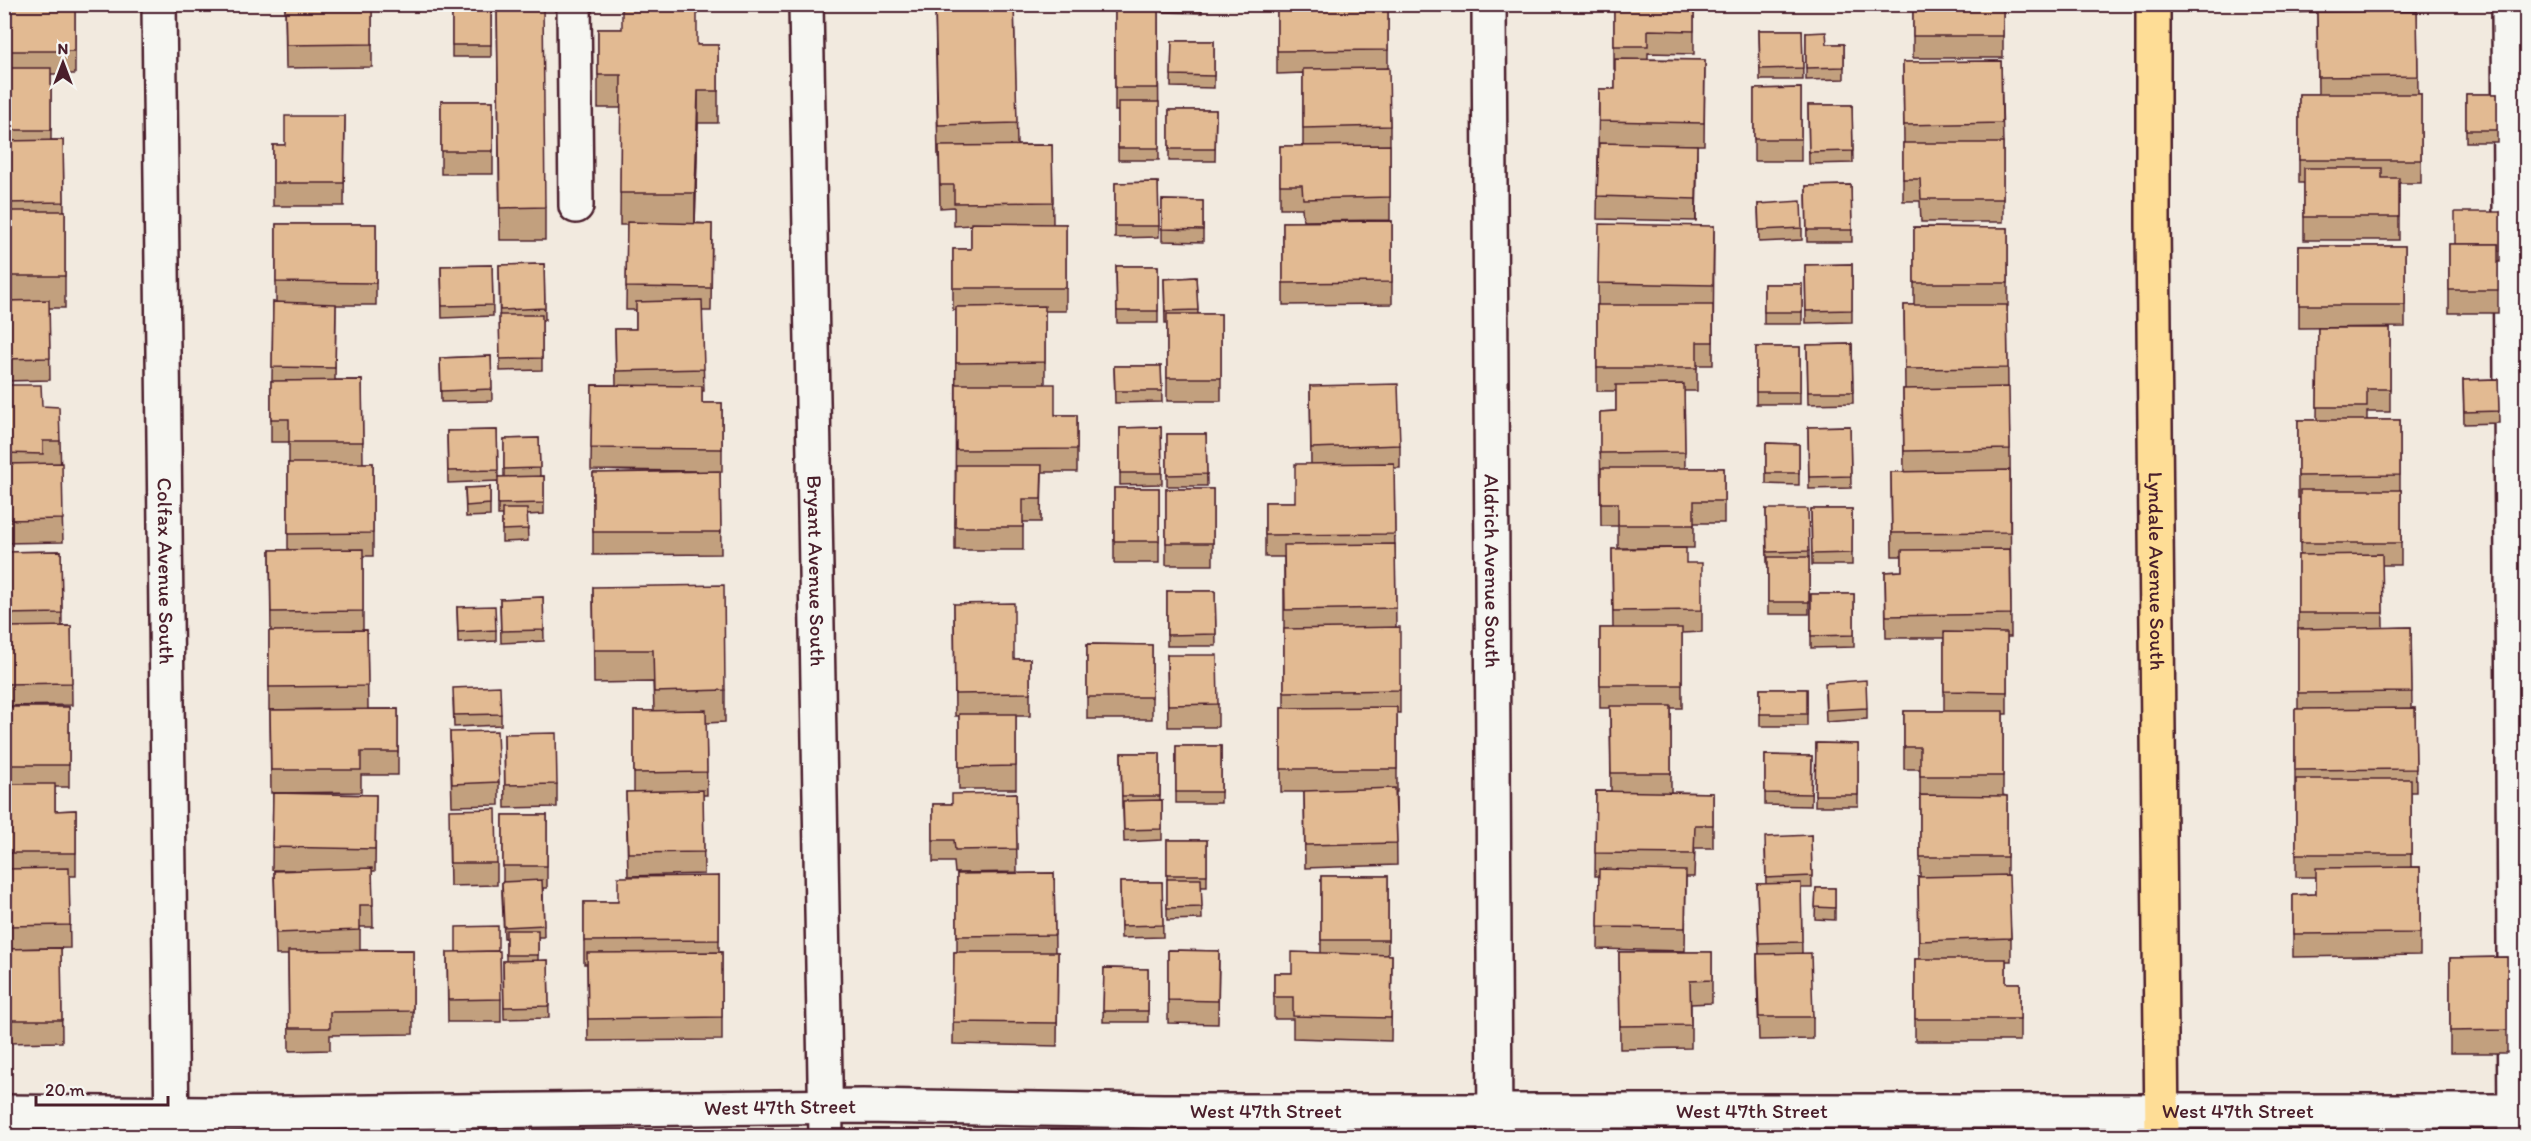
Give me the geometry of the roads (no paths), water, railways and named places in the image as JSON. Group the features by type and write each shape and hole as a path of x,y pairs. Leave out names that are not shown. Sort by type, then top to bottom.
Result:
{"main road":[{"name":"Lyndale Avenue South","path":"2153,4 2162,1124"}],"street":[{"name":"Colfax Avenue South","path":"159,4 172,1125"},
{"path":"574,4 576,206"},
{"name":"Bryant Avenue South","path":"806,4 825,1122"},
{"name":"Aldrich Avenue South","path":"1489,4 1495,1124"},
{"path":"2509,4 2519,1120"},
{"name":"West 47th Street","path":"4,1112 172,1125 825,1122 900,1106 1163,1124 2162,1124 2519,1120"}]}
